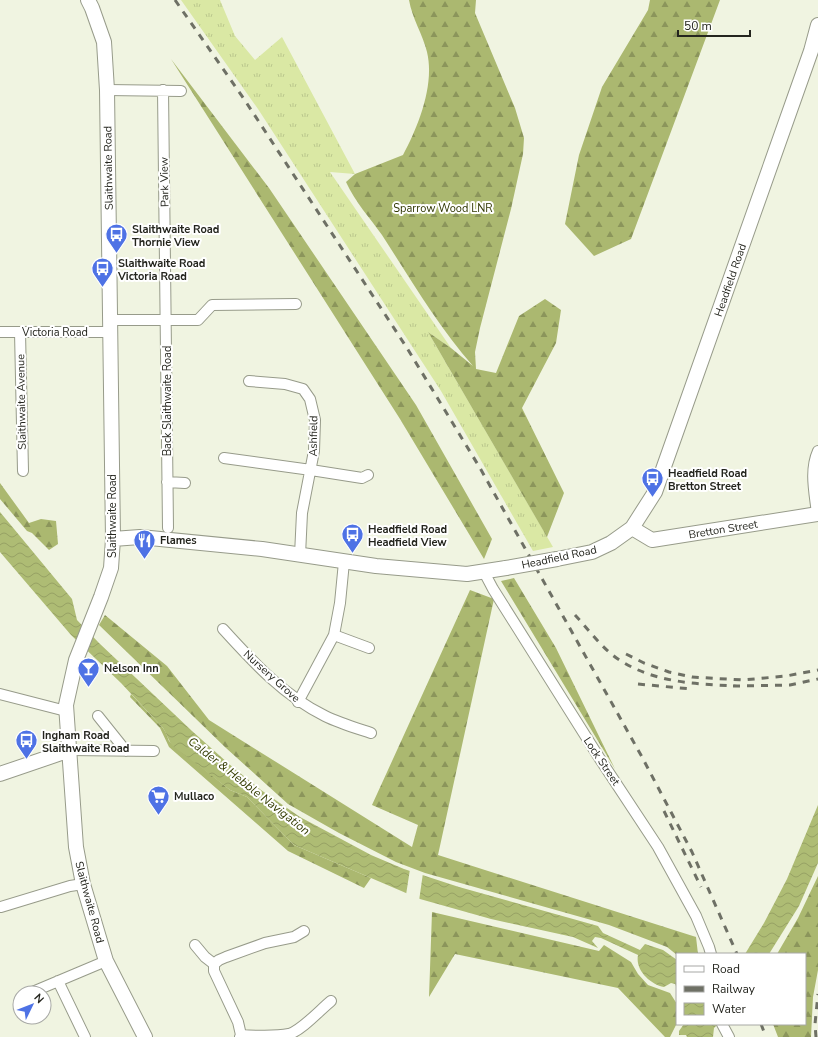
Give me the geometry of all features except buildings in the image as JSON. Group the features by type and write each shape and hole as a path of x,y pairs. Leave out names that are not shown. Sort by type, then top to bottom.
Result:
{"street":[{"name":"Slaithwaite Road","path":"88,0 104,42 107,90 113,539 111,568 76,660 66,711 76,847 83,884 106,961 145,1037"},
{"name":"Headfield Road","path":"113,539 140,537 262,549 376,566 468,574 592,552 611,543 632,528 655,492 811,51 818,25"},
{"path":"107,90 181,91"},
{"name":"Park View","path":"164,90 166,321"},
{"name":"Victoria Road","path":"0,332 20,332 198,320 212,305 296,304"},
{"name":"Back Slaithwaite Road","path":"166,321 168,528"},
{"name":"Slaithwaite Avenue","path":"20,332 23,471"},
{"name":"Ashfield","path":"249,381 285,384 303,389 310,399 315,420 314,451 302,513 300,555"},
{"path":"817,514 813,478 815,458 818,451"},
{"name":"Ashfield","path":"224,458 362,478 368,475"},
{"path":"167,482 186,483"},
{"name":"Bretton Street","path":"632,528 652,540 817,514"},
{"path":"298,702 334,635 340,603 344,562"},
{"name":"Lock Street","path":"484,572 600,759 658,847 696,916 710,947 711,953"},
{"name":"Nursery Grove","path":"224,629 252,661 298,702 326,717 371,733"},
{"path":"334,635 370,648"},
{"path":"0,694 66,711"},
{"path":"98,716 126,751"},
{"path":"0,774 70,750 154,752"},
{"path":"1,907 70,886 83,884"},
{"path":"214,964 232,954 265,943 294,937 304,931"},
{"path":"195,945 205,957 214,964"},
{"path":"49,985 106,961"},
{"path":"214,964 214,971 238,1022 241,1036 288,1034 302,1026 331,1001"},
{"path":"58,981 85,1037"}],"green space":[{"path":"181,0 220,0 235,36 255,60 282,37 355,174 330,172 451,348 428,332 553,547 533,551 441,391 258,109"},
{"name":"Sparrow Wood LNR","path":"409,0 476,0 475,13 515,108 524,138 523,154 511,209 475,352 476,369 496,373 519,316 545,299 561,310 556,343 522,408 564,493 547,537 428,332 473,366 436,319 382,235 358,203 346,182 355,174 403,155 414,132 424,105 429,78 429,65 427,52"},
{"path":"650,0 720,0 631,239 594,256 565,224 579,155 602,87 648,10"},
{"path":"171,59 269,188 416,405 492,539 484,559 400,419"},
{"path":"0,483 29,523 41,519 56,521 58,544 49,550 32,533 27,531 0,499"},
{"path":"514,578 556,648 615,769 501,581"},
{"path":"470,590 494,599 438,855 696,937 698,953 676,954 667,947 609,925 425,873 396,862 339,833 288,804 226,748 99,625 105,615 167,666 209,720 412,847 418,825 372,805"},
{"path":"131,694 163,728 169,741 230,790 247,797 294,845 371,878 364,888 288,851 169,747 160,728 130,697"},
{"path":"818,876 818,970 813,997 811,1037 778,1037 773,1025 806,1025 806,953 778,953 798,918"},
{"path":"432,912 599,951 604,945 631,962 638,974 648,985 670,993 676,1002 676,1025 670,1037 665,1037 618,988 455,954 429,997"}],"water":[{"name":"Calder & Hebble Navigation","path":"0,512 72,599 77,620 99,643 229,764 261,790 300,817 371,855 404,869 459,887 598,926 603,933 640,950 645,944 663,950 676,959 676,986 675,984 671,983 664,987 649,980 641,971 638,955 601,938 595,937 592,941 598,948 573,937 491,919 420,899 294,845 247,797 230,790 172,745 163,728 121,683 71,635 0,552"},
{"path":"818,805 818,863 799,906 770,953 746,953 764,923 787,879"},
{"path":"683,1025 717,1025 714,1028 713,1037 687,1037 686,1035 679,1035 679,1031"}],"pier":[{"path":"410,869 423,873 419,901 406,895"}],"railway":[{"path":"175,0 244,99 407,348 480,468 642,757 692,852 737,953"},
{"path":"575,615 596,640 608,651 621,661 634,668 648,674 677,681 737,686"},
{"path":"626,654 644,663 669,672 692,677 743,680 786,676 818,670"},
{"path":"733,686 790,685 818,679"},
{"path":"638,684 691,689"},
{"path":"664,811 701,887"},
{"path":"816,1037 815,1024 818,994"},
{"path":"761,1025 766,1037"}],"place":[{"name":"Slaithwaite Road Thornie View","path":"116,254"},
{"name":"Slaithwaite Road Victoria Road","path":"102,288"},
{"name":"Headfield Road Bretton Street","path":"652,498"},
{"name":"Headfield Road Headfield View","path":"352,554"},
{"name":"Flames","path":"145,560"},
{"name":"Nelson Inn","path":"88,688"},
{"name":"Ingham Road Slaithwaite Road","path":"26,760"},
{"name":"Mullaco","path":"159,816"}]}
